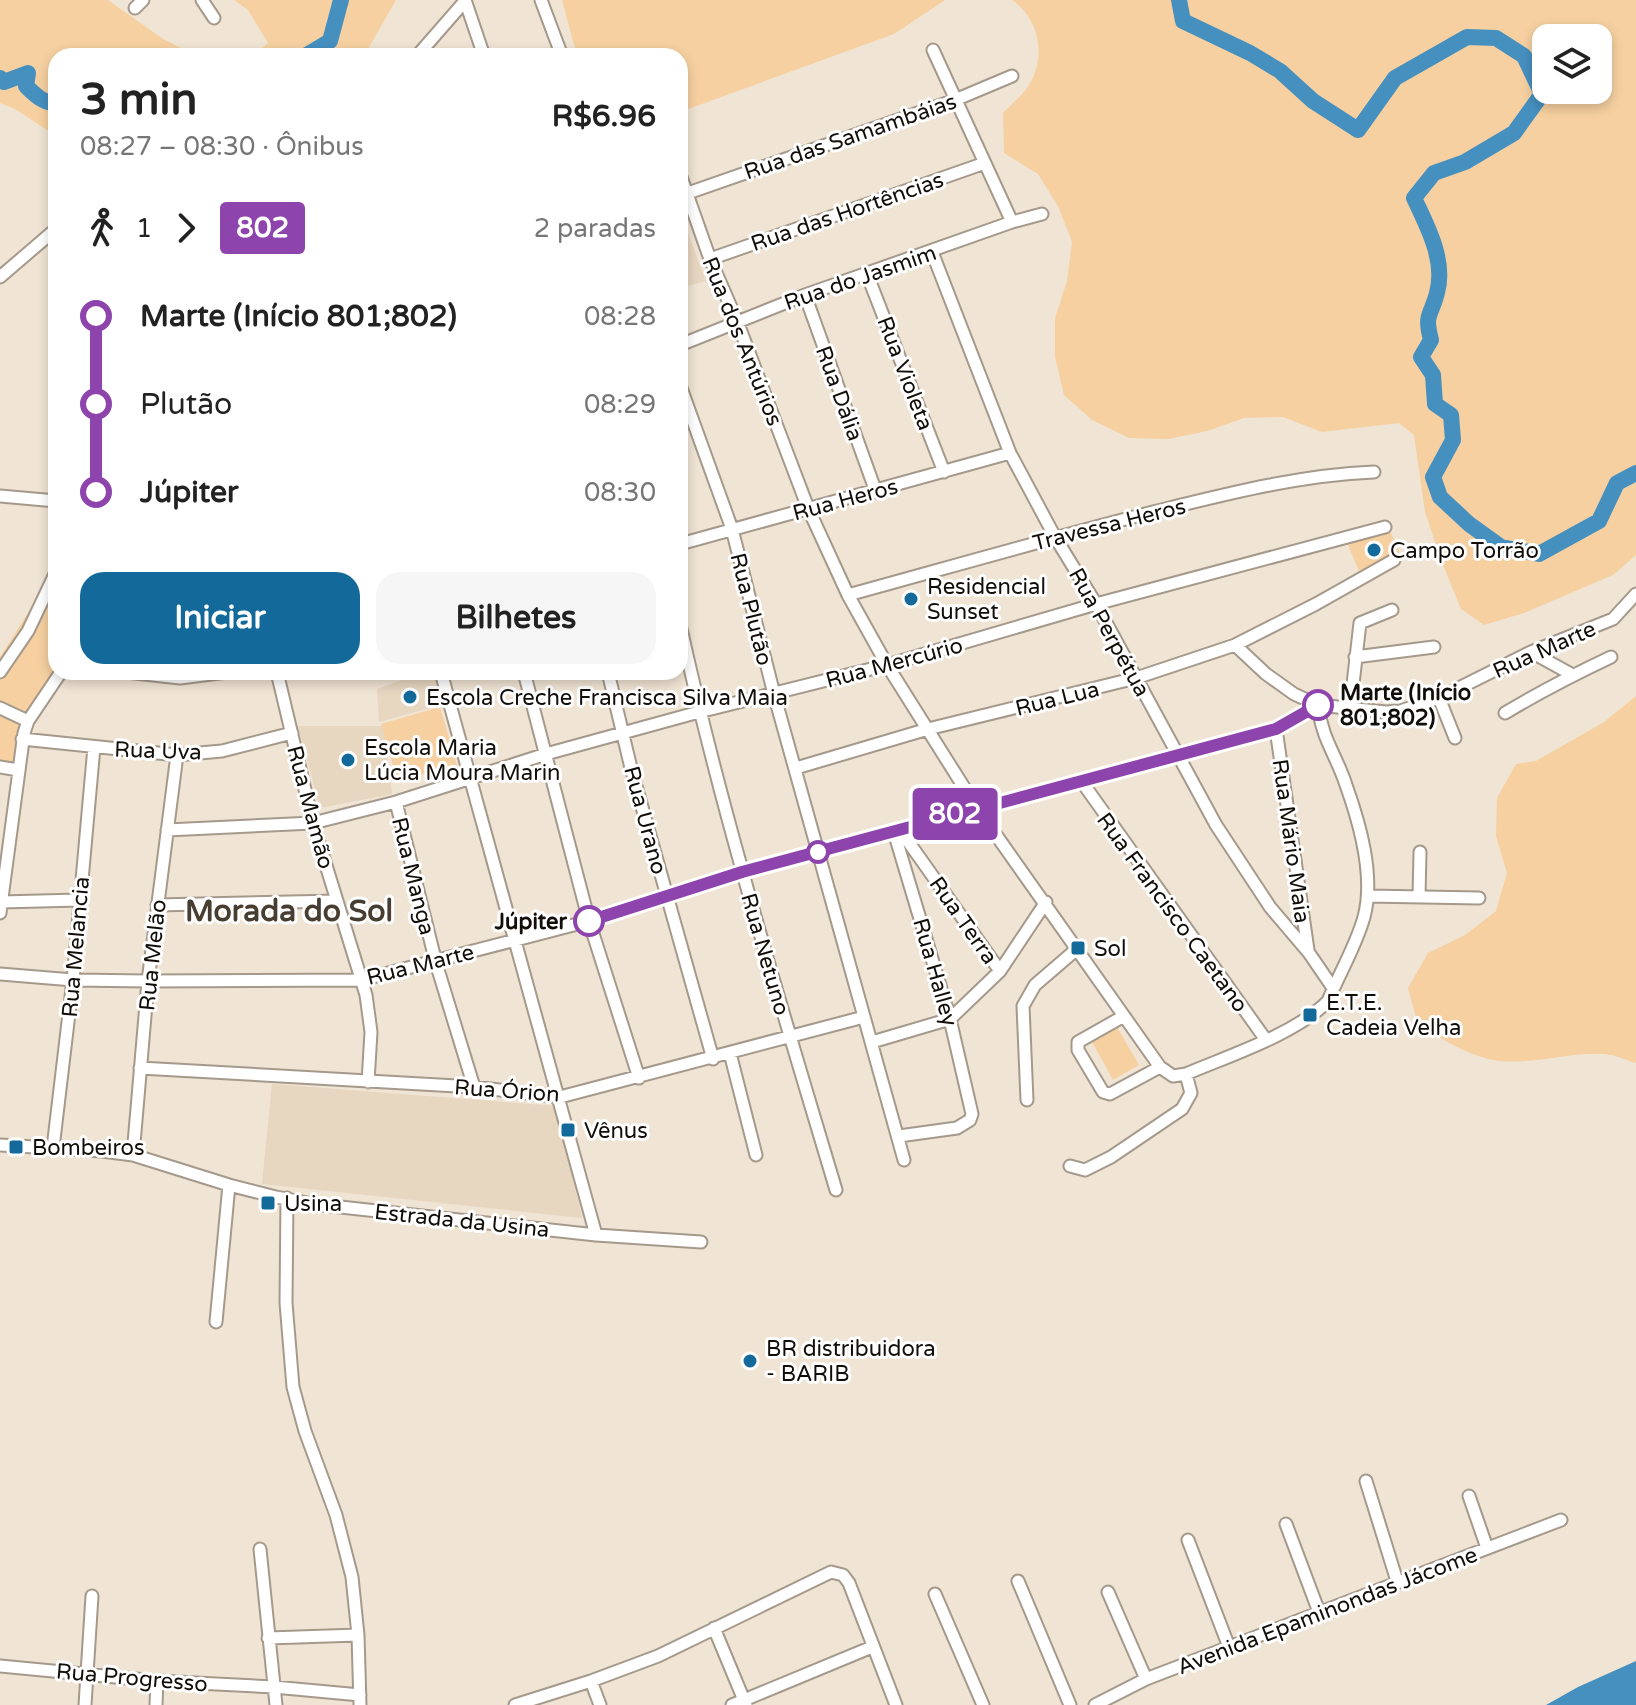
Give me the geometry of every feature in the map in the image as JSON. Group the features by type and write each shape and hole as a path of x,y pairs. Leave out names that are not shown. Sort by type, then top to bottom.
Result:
{"street":[{"path":"202,0 214,18"},
{"path":"424,48 465,0"},
{"path":"465,0 481,48"},
{"path":"541,0 559,48"},
{"path":"933,50 1012,222"},
{"name":"Rua das Samambáias","path":"688,193 955,100 1012,76"},
{"name":"Rua das Hortências","path":"710,259 985,163"},
{"name":"Rua dos Antúrios","path":"688,193 710,259 737,321 808,508 848,595 887,665 977,808 1160,1067"},
{"name":"Rua do Jasmim","path":"688,342 805,295 1042,214"},
{"path":"0,277 48,236"},
{"name":"Rua Perpétua","path":"932,252 1010,453 1055,537 1096,604 1216,825 1270,907 1309,953 1333,988"},
{"name":"Rua Violeta","path":"867,274 944,472"},
{"name":"Rua Dália","path":"805,295 876,492"},
{"name":"Rua Plutão","path":"688,407 732,529 774,694 904,1160"},
{"name":"Rua Heros","path":"688,542 1010,453"},
{"name":"Travessa Heros","path":"848,595 1055,537 1310,476 1374,472"},
{"path":"0,496 48,500"},
{"name":"Rua Mercúrio","path":"167,830 313,823 396,802 546,754 887,665 1096,604 1385,527"},
{"name":"Rua Lua","path":"796,768 928,729 1136,678 1235,645 1394,560"},
{"path":"0,672 28,631 48,589"},
{"name":"Rua Marte","path":"0,974 73,980 361,980 436,963 516,938 589,921 742,872 1276,729 1318,705 1350,710 1400,711 1439,698 1531,652 1613,619 1636,594"},
{"path":"1350,710 1360,623 1392,610"},
{"path":"1180,1075 1266,1040 1320,1009 1328,1001 1358,931 1368,896 1357,820 1346,782 1322,732 1318,705 1294,694 1266,674 1235,645"},
{"path":"1355,657 1434,647"},
{"path":"1531,652 1571,674"},
{"path":"1505,713 1571,674 1586,671 1611,657"},
{"name":"Rua Netuno","path":"688,661 742,872 836,1190"},
{"path":"0,913 22,739 28,721 56,680"},
{"name":"Rua Mamão","path":"279,680 313,823 361,980 371,1032 368,1082"},
{"path":"443,680 596,1235"},
{"path":"526,680 589,921 639,1078"},
{"name":"Rua Urano","path":"610,680 622,734 713,1059"},
{"path":"1439,698 1455,738"},
{"path":"0,708 28,721"},
{"name":"Rua Mário Maia","path":"1276,729 1309,953"},
{"name":"Rua Uva","path":"22,739 177,755 222,751 292,733"},
{"name":"Rua Melancia","path":"53,1148 73,980 94,747"},
{"name":"Rua Melão","path":"133,1155 148,981 177,755"},
{"path":"0,767 18,770"},
{"name":"Rua Francisco Caetano","path":"1082,782 1266,1040"},
{"name":"Rua Manga","path":"396,802 436,963 474,1087"},
{"name":"Rua Terra","path":"897,831 1000,971"},
{"name":"Rua Halley","path":"897,831 950,1019 972,1114 966,1125 957,1128 899,1136"},
{"path":"1419,897 1420,852"},
{"path":"1368,896 1479,898"},
{"path":"1,902 79,900"},
{"path":"157,905 337,901"},
{"path":"872,1042 950,1019 1000,971 1046,902"},
{"path":"1027,1100 1023,1006 1035,985 1078,948"},
{"path":"1070,1166 1089,1169 1111,1157 1182,1109 1191,1093 1180,1075 1160,1067 1110,1094 1103,1092 1078,1050 1078,1042 1124,1016"},
{"name":"Rua Órion","path":"140,1068 474,1087 560,1097 864,1017"},
{"path":"730,1053 756,1155"},
{"name":"Estrada da Usina","path":"0,1145 133,1155 229,1185 313,1204 596,1235 701,1242"},
{"path":"216,1322 229,1185"},
{"path":"287,1198 286,1303 293,1387 305,1431 336,1515 352,1577 360,1700"},
{"path":"1366,1481 1397,1581"},
{"path":"1469,1496 1487,1548"},
{"name":"Avenida Epaminondas Jácome","path":"1095,1705 1146,1679 1561,1520"},
{"path":"1286,1524 1319,1612"},
{"path":"1188,1540 1229,1647"},
{"path":"260,1549 276,1705"},
{"path":"515,1705 658,1656 836,1572 849,1583 896,1705"},
{"path":"1018,1581 1070,1705"},
{"path":"1108,1592 1146,1679"},
{"path":"935,1594 983,1705"},
{"path":"85,1705 92,1596"},
{"path":"714,1628 745,1702"},
{"path":"268,1638 358,1635"},
{"path":"732,1705 872,1647"},
{"name":"Rua Progresso","path":"0,1666 157,1681 274,1687 360,1700"},
{"path":"156,1705 157,1681"},
{"path":"591,1681 600,1705"}],"shaded area":[{"path":"0,0 108,0 181,48 48,48 48,131 0,103"},
{"path":"234,0 396,0 369,48 262,48 268,43 248,10"},
{"path":"562,0 945,0 894,34 688,109 688,48 575,48"},
{"path":"1012,0 1636,0 1636,555 1613,575 1524,613 1484,625 1461,609 1425,512 1414,435 1399,423 1322,432 1283,417 1244,418 1207,431 1168,439 1129,438 1092,420 1064,395 1055,357 1055,318 1067,281 1072,242 1058,206 1038,174 1004,153 1003,113 1026,89 1038,62 1037,39 1029,17"},
{"path":"688,233 706,281 688,286"},
{"name":"Campo Torrão","path":"1389,528 1400,554 1359,571 1348,545"},
{"path":"48,574 50,680 23,718 16,765 0,763 0,657 38,597"},
{"name":"Escola Creche Francisca Silva Maia","path":"402,680 437,680 444,704 379,722 377,689"},
{"path":"1636,696 1636,1063 1597,1054 1508,1062 1493,1060 1464,1050 1418,1025 1408,988 1428,953 1465,935 1496,911 1507,873 1496,836 1497,798 1516,764 1536,761 1604,722"},
{"path":"440,707 457,765 398,781 381,724"},
{"name":"Escola Maria Lúcia Moura Marin","path":"298,726 384,726 392,794 320,808"},
{"path":"1117,1027 1139,1065 1113,1080 1091,1040"},
{"path":"272,1084 556,1106 582,1218 262,1184"}],"water":[{"path":"1636,1661 1636,1705 1546,1705 1578,1687"}],"waterway":[{"path":"318,48 330,41 341,0"},
{"path":"1179,0 1183,21 1280,71 1313,101 1358,130 1395,78 1467,37 1496,38 1524,56 1542,94 1514,133 1465,162 1434,173 1414,198 1434,244 1439,268 1437,293 1428,320 1431,340 1421,357 1433,375 1435,404 1451,415 1453,440 1433,477 1440,497 1469,524 1501,547 1539,554 1599,521 1617,483 1636,473"},
{"path":"0,78 4,82 28,73 26,86 48,102"}],"bus line":[{"name":"802","path":"589,921 742,872 1276,729 1318,705"}],"place":[{"name":"Campo Torrão","path":"1374,550"},
{"name":"Residencial Sunset","path":"911,599"},
{"name":"Escola Creche Francisca Silva Maia","path":"410,697"},
{"name":"Marte (Início 801;802)","path":"1318,705"},
{"name":"Escola Maria Lúcia Moura Marin","path":"348,760"},
{"name":"Júpiter","path":"589,921"},
{"name":"Sol","path":"1078,948"},
{"name":"E.T.E. Cadeia Velha","path":"1310,1015"},
{"name":"Vênus","path":"568,1130"},
{"name":"Bombeiros","path":"16,1147"},
{"name":"Usina","path":"268,1203"},
{"name":"BR distribuidora - BARIB","path":"750,1361"}],"district":[{"name":"Morada do Sol","path":"289,911"}]}
